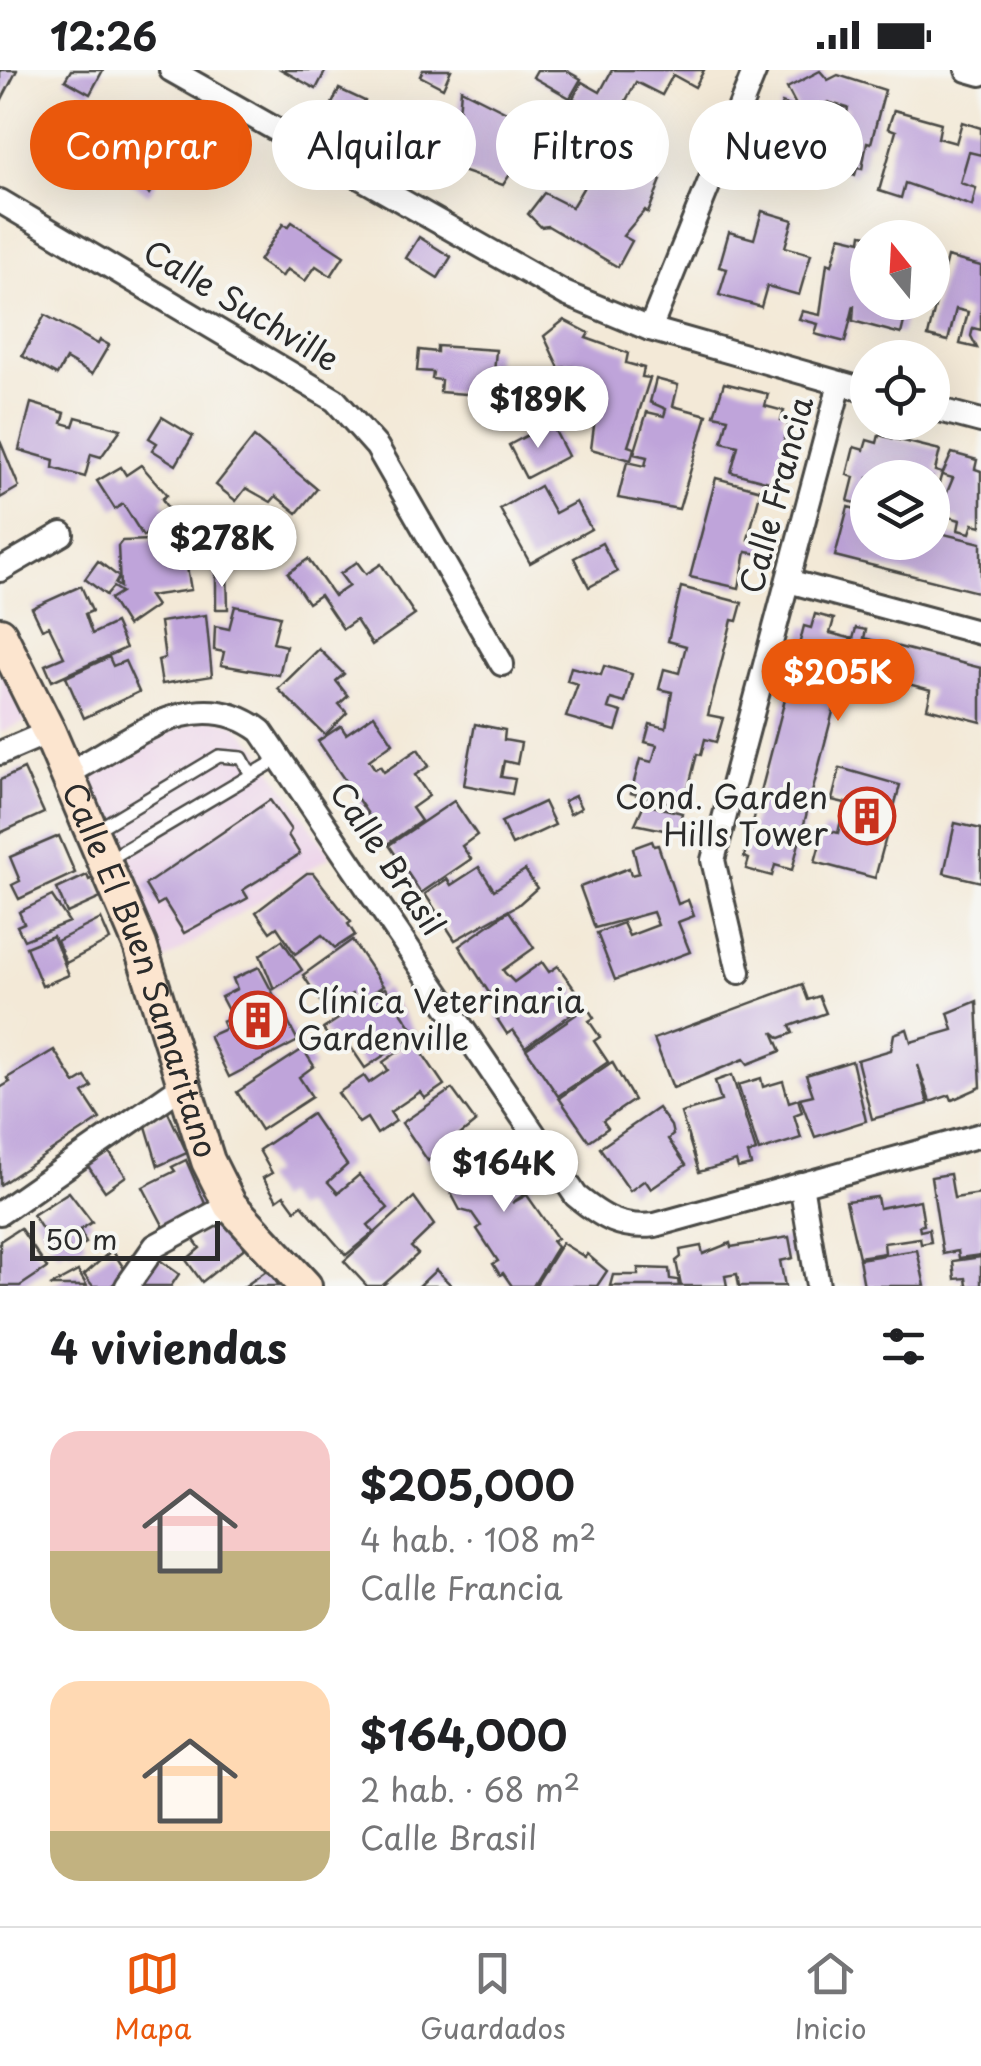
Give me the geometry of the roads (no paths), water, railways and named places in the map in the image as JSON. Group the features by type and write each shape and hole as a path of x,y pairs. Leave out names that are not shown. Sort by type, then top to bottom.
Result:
{"street":[{"path":"171,70 566,294 650,329 850,387"},
{"path":"650,329 755,70"},
{"path":"967,70 981,74"},
{"name":"Calle Suchville","path":"0,201 336,400 377,447 502,664"},
{"name":"Calle Francia","path":"739,972 714,860 840,384"},
{"path":"950,413 981,421"},
{"path":"0,570 62,534"},
{"path":"788,581 981,633"},
{"name":"Calle El Buen Samaritano","path":"0,634 49,732 140,945 193,1125 230,1205 305,1286"},
{"name":"Calle Brasil","path":"67,774 185,712 216,708 240,716 261,732 576,1196 598,1214 626,1228 656,1226 981,1135"},
{"path":"0,752 49,732"},
{"path":"0,1213 182,1086"},
{"path":"801,1184 818,1286"},
{"path":"128,1286 156,1246 230,1205"}],"lane":[{"path":"98,847 219,756 242,758 251,775"},
{"path":"98,847 280,758"}],"place":[{"name":"Cond. Garden Hills Tower","path":"867,816"},
{"name":"Clínica Veterinaria Gardenville","path":"258,1020"}]}
